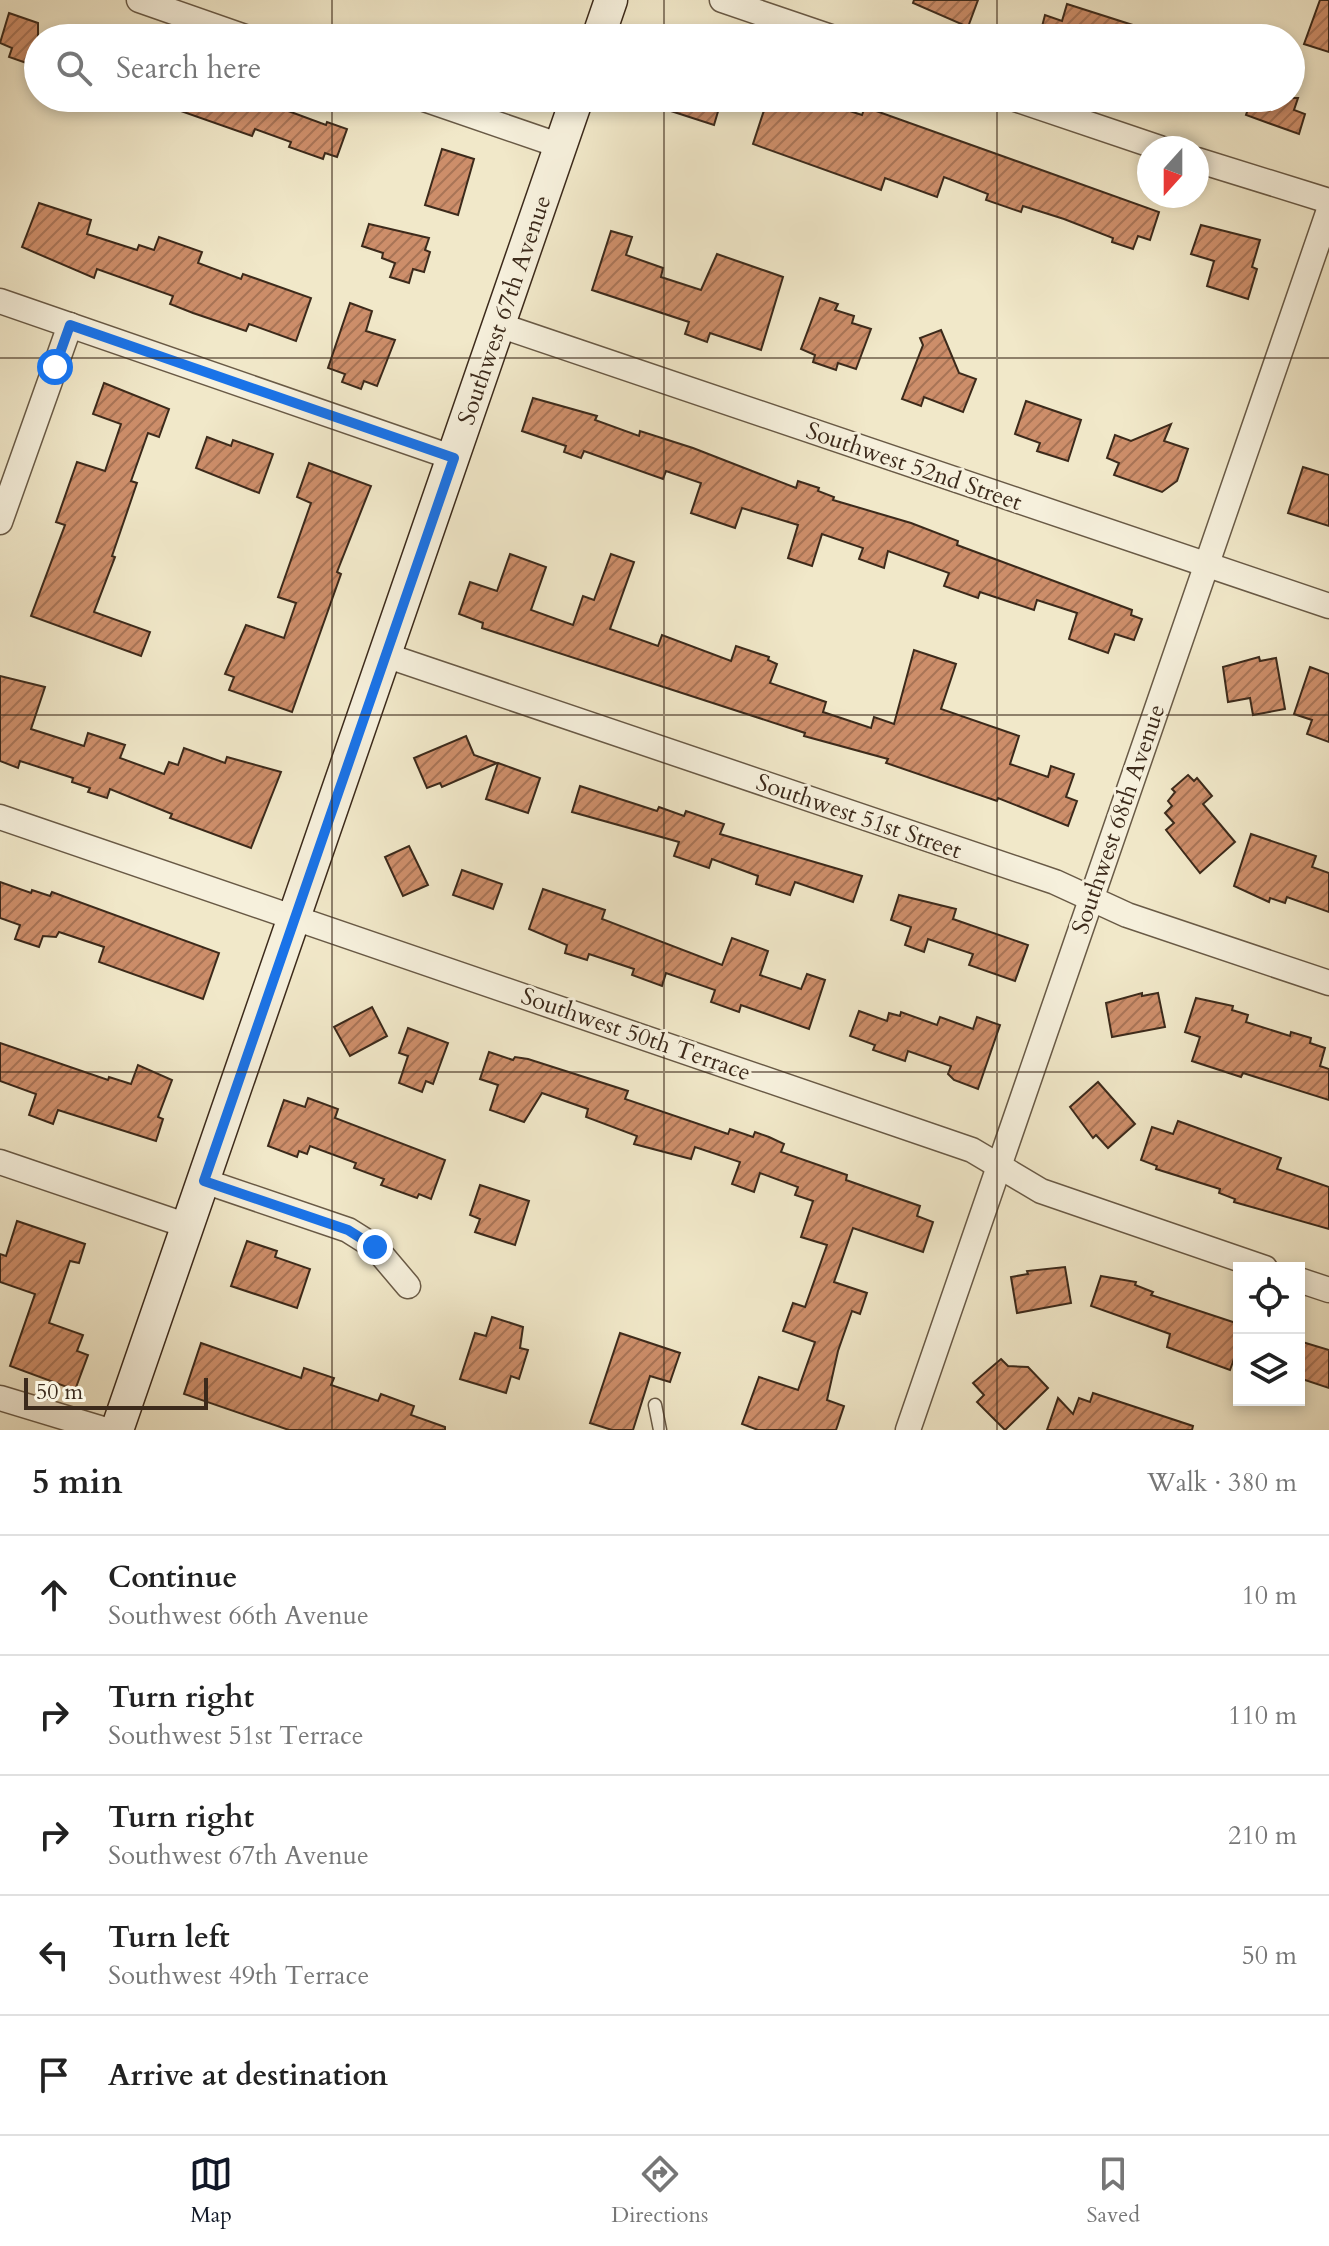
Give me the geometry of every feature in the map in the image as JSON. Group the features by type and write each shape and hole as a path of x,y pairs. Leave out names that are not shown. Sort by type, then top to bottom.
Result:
{"main road":[{"path":"603,24 611,0"},
{"name":"Southwest 67th Avenue","path":"117,1430 572,112"}],"street":[{"path":"139,0 208,24"},
{"path":"722,0 793,24"},
{"path":"462,112 561,146"},
{"path":"1053,112 1137,140"},
{"path":"1209,164 1329,201"},
{"name":"Southwest 68th Avenue","path":"908,1430 1329,210"},
{"path":"0,301 454,458"},
{"path":"0,522 70,325"},
{"name":"Southwest 52nd Street","path":"499,325 1329,606"},
{"name":"Southwest 51st Street","path":"385,655 1055,882 1090,899 1329,983"},
{"name":"Southwest 50th Terrace","path":"0,817 957,1145 1041,1191 1248,1262"},
{"path":"0,1162 188,1226"},
{"path":"204,1181 348,1230 375,1247 408,1286"},
{"path":"1305,1282 1329,1290"},
{"path":"0,1398 106,1430"}],"lane":[{"path":"655,1405 660,1430"}],"building":[{"path":"914,0 978,0 969,24 961,24 913,3"},
{"path":"1320,0 1329,0 1329,52 1305,44"},
{"path":"1067,4 1130,24 1043,24 1045,15 1062,21"},
{"path":"9,13 38,23 24,24 24,62 9,57 12,48 0,43"},
{"path":"183,112 291,112 347,129 337,157 325,153 323,159 289,147 291,142 255,129 252,136"},
{"path":"674,112 718,112 714,125"},
{"path":"763,112 853,112 862,115 863,112 879,112 1137,204 1137,208 1159,212 1150,240 1138,236 1133,249 1064,219 1023,206 1021,212 986,200 988,194 944,177 937,197 885,178 881,190 753,144"},
{"path":"1247,112 1305,114 1299,134 1246,115"},
{"path":"442,149 474,159 458,215 425,205"},
{"path":"39,203 91,220 87,234 137,250 139,245 154,250 159,237 202,252 198,263 241,279 243,274 311,298 296,341 249,324 246,331 193,313 170,304 173,296 97,269 94,278 22,247"},
{"path":"369,224 429,238 425,250 430,252 424,272 413,269 409,283 390,277 395,263 382,258 383,253 362,246"},
{"path":"1201,225 1260,240 1252,267 1257,269 1248,299 1207,286 1214,261 1191,254"},
{"path":"611,231 632,237 626,255 663,268 661,277 701,290 717,254 783,277 761,350 710,333 707,342 685,334 689,322 592,290"},
{"path":"820,298 838,304 835,310 854,316 852,323 871,329 856,369 838,363 836,370 813,362 815,355 801,349"},
{"path":"350,303 372,311 366,331 395,340 377,386 364,381 361,389 342,382 345,374 328,368"},
{"path":"941,330 959,373 976,379 963,412 924,397 921,406 902,399 923,345 920,338"},
{"path":"104,383 169,409 159,437 148,433 131,481 137,483 112,556 115,557 94,612 150,632 141,656 31,616 65,525 56,522 77,462 105,471 121,424 93,414"},
{"path":"533,398 597,416 595,420 639,436 640,431 693,448 796,488 798,481 819,488 818,491 834,497 833,500 911,523 958,541 957,545 1132,610 1131,615 1142,619 1134,640 1115,634 1108,653 1069,639 1077,613 1037,600 1034,610 980,592 978,598 944,586 949,573 888,551 884,568 859,559 863,548 822,534 812,566 788,558 798,525 742,508 735,528 691,513 701,483 666,471 663,479 584,451 581,458 564,452 566,446 522,431"},
{"path":"1026,401 1081,420 1068,461 1037,451 1040,443 1015,434"},
{"path":"1171,424 1164,441 1188,449 1177,481 1162,492 1114,475 1119,463 1107,458 1115,435 1131,441"},
{"path":"207,437 231,446 233,440 273,454 259,493 196,468"},
{"path":"309,463 371,486 337,572 341,574 292,712 229,690 234,677 225,674 246,625 284,638 296,603 278,597 311,503 297,497"},
{"path":"1303,467 1329,475 1329,526 1288,513"},
{"path":"510,554 546,567 531,610 573,625 583,596 594,600 611,554 634,562 610,629 658,646 662,635 731,661 736,646 769,657 768,660 777,664 770,683 826,702 823,712 871,728 874,717 894,724 914,650 956,664 941,709 1019,736 1010,764 1048,777 1051,766 1074,774 1066,797 1077,801 1068,826 998,798 997,801 886,763 888,759 804,736 805,733 482,628 483,623 459,614 470,582 497,591"},
{"path":"1259,657 1260,661 1276,658 1285,709 1253,715 1250,698 1228,702 1223,667"},
{"path":"1310,667 1329,674 1329,742 1307,734 1312,720 1294,714"},
{"path":"0,676 45,687 31,729 84,746 88,733 125,745 120,758 164,774 169,762 178,765 184,748 225,763 227,757 281,772 251,848 170,818 172,814 110,789 107,798 88,792 90,788 72,782 73,778 20,761 18,768 0,761"},
{"path":"466,736 474,755 497,763 442,787 440,783 427,788 414,758"},
{"path":"498,763 540,778 528,813 486,799"},
{"path":"1188,775 1194,781 1197,778 1212,796 1203,804 1235,842 1200,873 1166,830 1174,823 1165,813 1172,806 1168,801 1175,792 1172,789"},
{"path":"580,786 657,811 659,807 684,816 686,811 724,824 720,834 862,876 853,902 795,882 790,895 756,884 758,876 712,859 709,868 674,856 679,842 572,812"},
{"path":"1251,834 1316,856 1312,867 1329,873 1329,912 1287,897 1285,903 1270,898 1269,902 1234,886"},
{"path":"409,846 428,885 403,896 385,857"},
{"path":"462,870 502,884 493,909 453,895"},
{"path":"0,882 31,893 32,890 50,896 52,892 219,953 203,999 99,962 104,947 59,932 56,937 43,936 39,947 15,939 20,925 0,918"},
{"path":"543,889 605,910 602,919 722,965 732,938 768,951 760,975 801,989 807,974 825,980 809,1029 741,1005 739,1012 711,1002 715,990 666,973 662,986 632,975 634,969 589,954 587,960 565,953 567,945 529,929"},
{"path":"899,895 956,909 953,919 1028,945 1015,981 969,965 973,954 928,939 924,952 905,945 911,927 891,920"},
{"path":"1142,993 1142,996 1158,993 1165,1027 1112,1037 1106,1003"},
{"path":"1196,998 1233,1006 1232,1010 1248,1015 1246,1022 1290,1036 1291,1032 1311,1038 1310,1043 1325,1048 1320,1066 1329,1069 1329,1100 1243,1073 1241,1077 1192,1061 1200,1037 1185,1032"},
{"path":"372,1007 387,1036 350,1056 334,1027"},
{"path":"859,1011 887,1021 889,1013 900,1016 901,1012 937,1025 940,1017 973,1029 977,1017 1000,1025 978,1089 954,1080 948,1074 951,1066 908,1051 905,1061 873,1050 875,1045 850,1036"},
{"path":"408,1028 448,1043 433,1084 426,1081 422,1092 399,1083 408,1056 399,1053"},
{"path":"0,1043 108,1080 109,1077 131,1084 138,1065 172,1080 158,1117 163,1119 156,1141 58,1110 53,1124 29,1115 36,1094 0,1081"},
{"path":"489,1052 513,1060 515,1057 528,1059 628,1091 625,1099 728,1134 730,1129 753,1137 755,1132 769,1137 784,1144 781,1152 847,1175 846,1180 920,1206 917,1216 933,1222 923,1252 853,1228 834,1282 867,1293 860,1314 852,1311 838,1351 827,1400 844,1406 836,1430 758,1430 742,1424 759,1377 798,1390 815,1342 783,1331 793,1303 805,1307 827,1245 801,1237 813,1201 795,1195 798,1187 760,1173 754,1192 732,1184 740,1162 695,1147 691,1159 634,1144 637,1136 586,1117 588,1109 542,1093 524,1122 490,1110 498,1085 480,1079"},
{"path":"1098,1082 1135,1124 1108,1148 1096,1135 1093,1138 1070,1107"},
{"path":"308,1098 338,1109 335,1118 445,1160 431,1199 419,1194 417,1198 381,1185 384,1179 354,1168 356,1163 310,1146 307,1154 299,1151 297,1157 268,1146 284,1100 305,1107"},
{"path":"1178,1121 1281,1158 1277,1169 1329,1187 1329,1229 1234,1202 1235,1199 1219,1193 1220,1189 1156,1169 1157,1166 1141,1160 1152,1127 1173,1134"},
{"path":"480,1185 529,1201 515,1245 475,1232 480,1219 470,1215"},
{"path":"17,1221 85,1244 79,1263 70,1261 49,1323 83,1335 77,1351 88,1355 75,1390 10,1366 35,1294 0,1282 0,1254 6,1256"},
{"path":"247,1241 277,1251 275,1257 310,1269 297,1308 231,1286"},
{"path":"1065,1267 1071,1303 1017,1313 1011,1277 1028,1274 1027,1271"},
{"path":"1101,1276 1136,1282 1135,1285 1153,1292 1151,1295 1233,1322 1233,1362 1230,1370 1167,1347 1170,1334 1091,1306"},
{"path":"492,1317 523,1327 520,1348 528,1350 519,1379 511,1376 506,1393 460,1379 475,1333 486,1336"},
{"path":"620,1333 680,1353 670,1382 650,1376 633,1430 612,1430 590,1423"},
{"path":"201,1343 301,1378 304,1368 334,1378 331,1385 378,1401 381,1394 414,1406 411,1415 445,1427 445,1430 289,1430 184,1394"},
{"path":"1305,1343 1329,1350 1329,1388 1305,1380"},
{"path":"1001,1359 1008,1366 1028,1367 1048,1388 1005,1430 977,1402 984,1395 973,1383"},
{"path":"1093,1393 1193,1426 1192,1430 1047,1430 1058,1398 1073,1414 1079,1398 1090,1402"}],"route":[{"path":"55,367 70,325 454,458 204,1181 348,1230 375,1247"}]}
